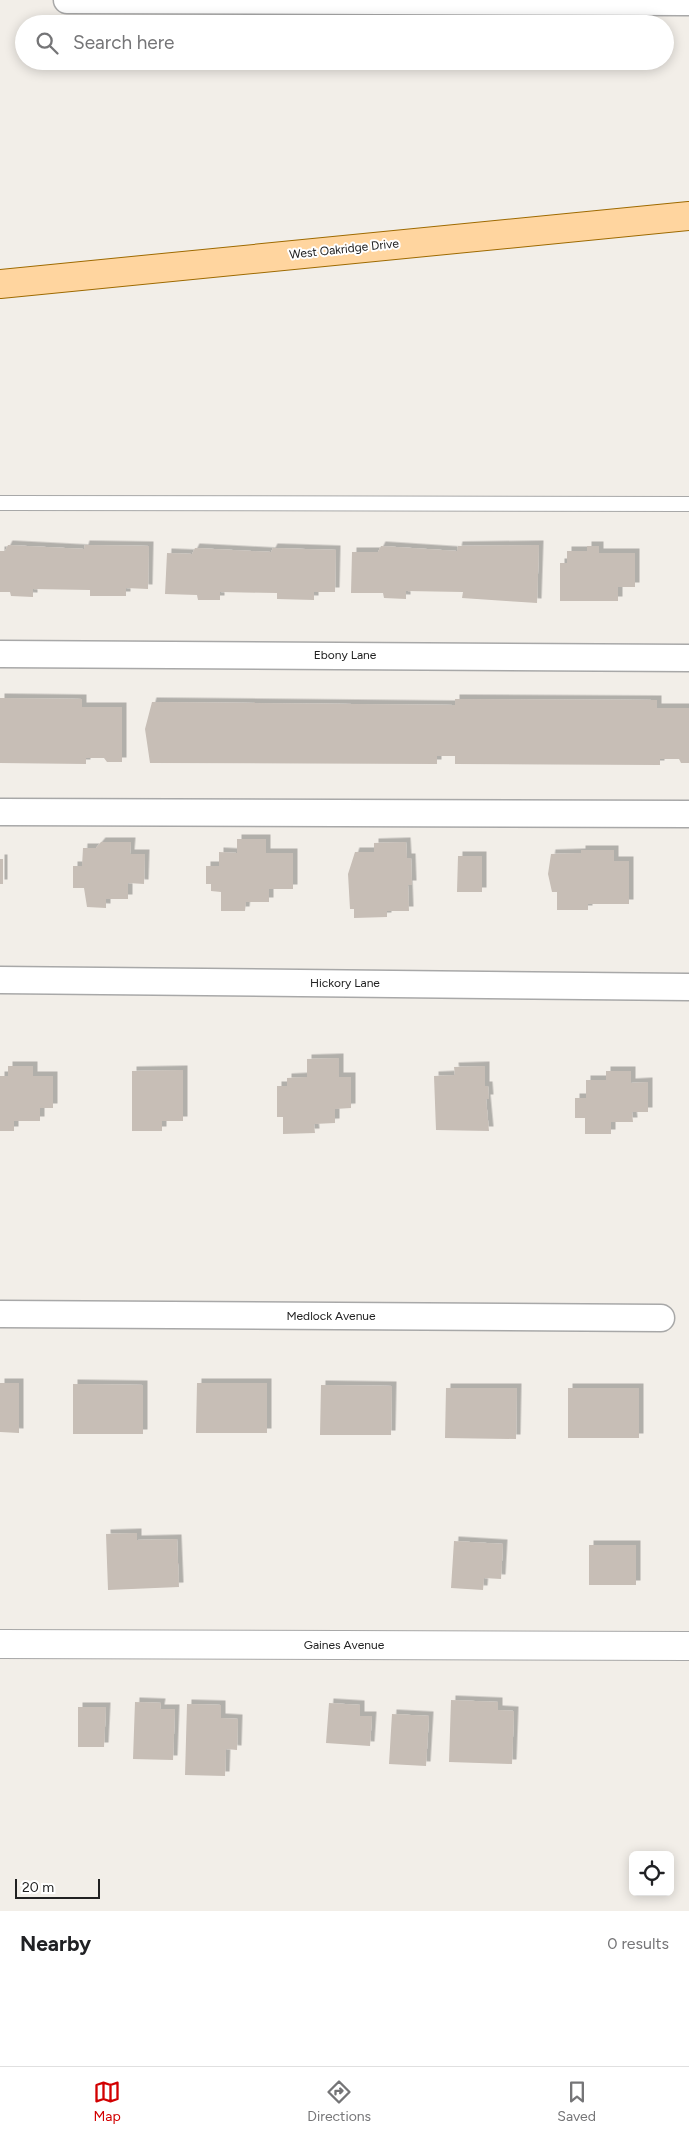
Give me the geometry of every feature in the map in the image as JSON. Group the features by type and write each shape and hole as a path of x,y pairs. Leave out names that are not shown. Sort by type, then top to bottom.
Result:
{"main road":[{"name":"West Oakridge Drive","path":"0,284 689,216"}],"street":[{"path":"67,0 689,2"},
{"name":"Ebony Lane","path":"0,654 689,658"},
{"path":"0,812 689,814"},
{"name":"Hickory Lane","path":"0,980 689,987"},
{"name":"Medlock Avenue","path":"0,1314 662,1318"},
{"name":"Gaines Avenue","path":"0,1644 689,1646"}],"lane":[{"path":"0,503 689,504"}],"building":[{"path":"8,545 84,549 85,545 149,546 148,589 126,588 126,596 90,596 90,590 33,589 33,597 11,596 10,592 0,592 0,551 5,551"},
{"path":"539,545 537,603 462,598 463,592 406,591 406,599 384,598 383,593 351,593 352,552 378,552 381,546 457,551 458,546"},
{"path":"587,546 599,546 599,553 635,553 635,587 618,587 618,601 560,601 560,563 567,563 567,551 587,551"},
{"path":"195,548 271,552 273,548 336,550 335,592 314,592 314,600 277,599 277,593 220,592 220,600 198,600 197,595 165,594 167,553 192,554"},
{"path":"0,698 82,699 82,707 122,707 122,762 107,762 104,758 86,758 86,764 0,763"},
{"path":"455,699 657,700 657,708 689,708 689,763 681,763 679,759 660,759 660,765 455,764 455,756 437,756 437,764 150,763 145,729 152,702 455,705"},
{"path":"237,839 266,839 266,853 293,853 293,889 269,889 269,902 246,902 245,911 221,911 221,892 211,891 211,884 206,884 206,866 219,866 219,852 237,853"},
{"path":"101,842 131,842 130,854 145,854 144,884 128,883 128,899 106,899 106,908 87,907 84,888 73,888 73,866 82,866 83,848 96,848"},
{"path":"406,842 407,858 411,858 412,885 408,885 409,911 387,911 387,917 354,918 354,909 350,909 348,874 355,852 374,852 374,843"},
{"path":"581,850 614,850 614,861 629,861 629,904 588,904 588,910 557,910 557,892 552,892 548,874 551,854 581,853"},
{"path":"458,856 482,856 482,892 457,892"},
{"path":"0,859 3,859 3,884 0,884"},
{"path":"339,1058 339,1077 351,1077 351,1108 335,1109 335,1123 314,1124 315,1133 283,1134 283,1117 277,1117 277,1086 287,1086 287,1078 307,1077 307,1059"},
{"path":"8,1066 33,1066 33,1076 53,1076 53,1108 40,1108 40,1121 14,1121 14,1131 0,1131 0,1076 8,1076"},
{"path":"485,1066 485,1086 488,1086 489,1099 486,1099 489,1131 436,1130 434,1076 455,1075 454,1067"},
{"path":"183,1070 183,1121 162,1121 162,1131 132,1131 132,1071"},
{"path":"606,1071 631,1071 631,1083 648,1082 648,1112 632,1112 633,1122 611,1122 611,1134 585,1134 585,1118 575,1118 575,1098 586,1098 586,1080 606,1080"},
{"path":"0,1383 19,1383 19,1433 0,1432"},
{"path":"197,1383 267,1383 267,1433 196,1433"},
{"path":"73,1384 143,1385 143,1434 73,1434"},
{"path":"321,1385 392,1386 391,1435 320,1435"},
{"path":"446,1388 517,1388 516,1439 445,1438"},
{"path":"568,1388 639,1388 639,1438 568,1438"},
{"path":"137,1533 137,1540 177,1539 179,1587 108,1590 106,1534"},
{"path":"454,1541 503,1544 501,1579 484,1578 483,1590 451,1588"},
{"path":"589,1545 636,1545 636,1585 589,1585"},
{"path":"451,1700 498,1702 498,1710 514,1711 512,1764 449,1762"},
{"path":"135,1702 161,1703 160,1709 175,1709 173,1760 133,1759"},
{"path":"329,1703 360,1705 360,1716 372,1716 370,1746 326,1743"},
{"path":"187,1704 221,1705 221,1718 238,1719 237,1750 226,1749 225,1776 185,1775"},
{"path":"78,1707 106,1707 104,1747 78,1747"},
{"path":"392,1714 429,1716 426,1766 389,1764"}]}
